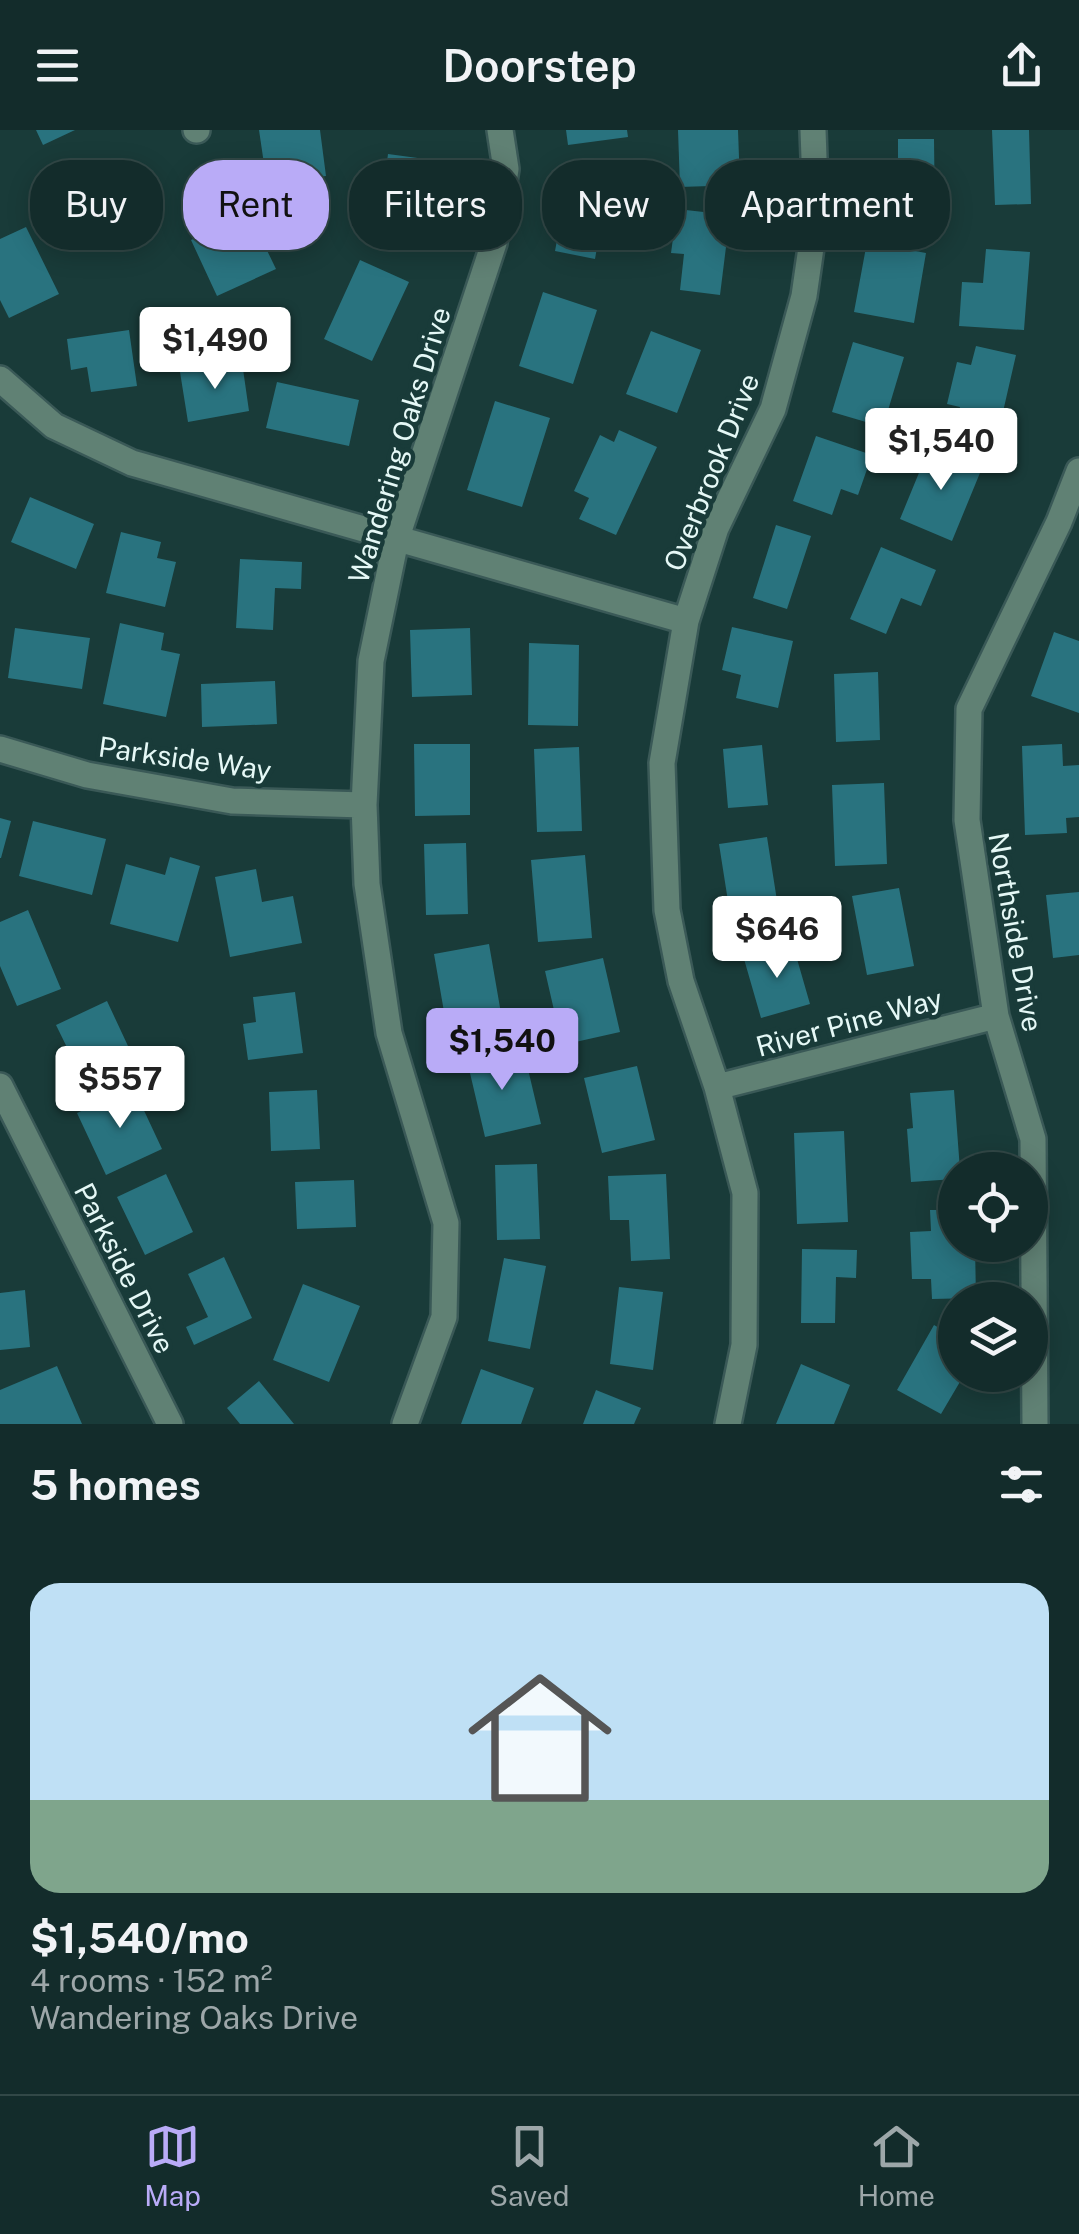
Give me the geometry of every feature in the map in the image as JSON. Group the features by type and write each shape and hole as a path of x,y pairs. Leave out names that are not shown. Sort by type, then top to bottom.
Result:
{"street":[{"name":"Wandering Oaks Drive","path":"405,1424 444,1317 446,1224 390,1032 367,884 364,806 371,661 396,540 494,244 506,169 500,130"},
{"name":"Overbrook Drive","path":"728,1424 744,1345 744,1193 717,1088 681,981 667,910 662,762 686,621 716,528 773,409 804,296 816,213 813,130"},
{"path":"0,380 54,426 132,462 686,621"},
{"name":"Northside Drive","path":"1035,1424 1033,1139 996,1016 967,820 969,709 1059,522 1079,470"},
{"name":"Parkside Way","path":"0,749 87,775 232,801 364,806"},
{"name":"River Pine Way","path":"717,1088 996,1016"},
{"name":"Parkside Drive","path":"0,1086 170,1424"}],"building":[{"path":"36,130 75,130 43,145"},
{"path":"259,130 320,130 324,160 263,160"},
{"path":"566,130 627,130 628,137 568,145"},
{"path":"678,130 738,130 739,160 705,160 705,186 685,187 685,160 679,160"},
{"path":"992,130 1029,130 1031,204 995,205"},
{"path":"898,139 934,139 934,160 898,160"},
{"path":"388,154 433,160 387,160"},
{"path":"685,210 705,212 705,250 726,250 720,295 680,290 684,254 671,253 685,250"},
{"path":"26,227 30,250 37,250 59,294 9,318 0,300 0,239"},
{"path":"986,249 1030,252 1024,330 959,326 962,282 983,283"},
{"path":"196,250 267,250 276,269 217,296"},
{"path":"555,250 597,250 595,259"},
{"path":"866,250 926,253 914,323 854,312"},
{"path":"360,260 409,282 372,361 324,339"},
{"path":"543,292 597,310 573,384 519,366"},
{"path":"129,330 137,386 91,392 87,367 71,370 67,339"},
{"path":"651,331 701,350 677,413 626,394"},
{"path":"853,342 904,357 883,427 832,412"},
{"path":"976,346 1016,355 997,438 956,428 960,407 947,404 957,362 971,365"},
{"path":"242,362 249,411 188,422 180,372"},
{"path":"277,382 359,400 349,446 266,428"},
{"path":"495,401 550,418 522,507 467,490"},
{"path":"619,430 657,447 616,535 579,519 589,498 574,491 600,435 614,442"},
{"path":"816,436 872,455 858,495 841,489 832,515 793,501"},
{"path":"930,446 982,468 952,541 900,519"},
{"path":"30,497 94,524 76,569 11,542"},
{"path":"776,525 811,536 787,609 753,598"},
{"path":"121,532 161,542 157,558 176,562 165,607 106,593"},
{"path":"881,547 936,570 921,606 901,598 886,634 850,619"},
{"path":"240,559 302,562 301,589 275,588 273,630 236,628"},
{"path":"120,623 164,633 161,650 180,654 166,717 103,704"},
{"path":"732,627 793,641 778,708 736,698 741,675 722,670"},
{"path":"15,628 90,638 82,689 8,678"},
{"path":"470,628 472,695 412,697 410,630"},
{"path":"1054,632 1079,641 1079,713 1031,696"},
{"path":"529,643 579,645 578,726 528,725"},
{"path":"878,672 880,740 836,742 834,674"},
{"path":"275,681 277,724 202,727 201,684"},
{"path":"414,744 470,744 470,815 415,816"},
{"path":"1062,744 1063,766 1079,765 1079,817 1066,818 1067,833 1025,835 1022,746"},
{"path":"762,745 768,805 728,808 723,749"},
{"path":"579,747 582,831 537,832 534,749"},
{"path":"884,783 887,864 835,866 832,785"},
{"path":"0,818 11,821 1,858 0,858"},
{"path":"33,821 106,839 92,895 19,876"},
{"path":"767,837 778,907 730,914 719,844"},
{"path":"466,843 468,914 426,915 424,844"},
{"path":"585,855 592,938 538,942 531,860"},
{"path":"170,857 200,866 178,942 110,924 126,864 165,875"},
{"path":"256,869 262,902 293,896 302,943 230,957 215,877"},
{"path":"899,888 914,966 867,975 852,896"},
{"path":"1079,892 1079,955 1053,958 1046,895"},
{"path":"28,910 61,989 17,1006 0,966 0,922"},
{"path":"489,944 502,1019 447,1029 434,954"},
{"path":"793,945 810,1004 761,1018 744,959"},
{"path":"603,958 620,1032 562,1045 545,971"},
{"path":"295,992 303,1053 248,1060 243,1024 256,1022 253,997"},
{"path":"107,1001 135,1061 85,1084 56,1025"},
{"path":"505,1047 510,1069 527,1065 541,1124 485,1137 466,1056"},
{"path":"637,1066 655,1140 602,1153 584,1078"},
{"path":"133,1087 162,1149 106,1175 77,1113"},
{"path":"317,1090 320,1149 271,1151 269,1092"},
{"path":"954,1090 959,1152 938,1152 938,1180 911,1182 907,1129 913,1128 910,1093"},
{"path":"844,1131 848,1222 797,1224 794,1133"},
{"path":"537,1164 540,1239 497,1240 495,1165"},
{"path":"166,1174 193,1232 145,1255 117,1197"},
{"path":"666,1174 670,1259 631,1261 629,1220 610,1220 608,1176"},
{"path":"354,1180 356,1227 297,1229 295,1182"},
{"path":"930,1210 938,1210 938,1262 975,1262 976,1282 938,1282 938,1299 932,1299 931,1279 912,1279 910,1232 931,1231"},
{"path":"802,1249 857,1250 856,1278 836,1277 835,1323 801,1323"},
{"path":"224,1257 252,1318 194,1345 186,1327 208,1317 188,1274"},
{"path":"504,1258 546,1266 530,1349 488,1341"},
{"path":"303,1284 360,1306 329,1382 273,1360"},
{"path":"619,1287 663,1292 653,1370 610,1364"},
{"path":"25,1290 30,1347 0,1350 0,1293"},
{"path":"934,1325 938,1327 938,1392 954,1392 941,1414 897,1390"},
{"path":"801,1364 850,1385 834,1424 776,1424"},
{"path":"57,1366 82,1424 0,1424 0,1390"},
{"path":"481,1369 534,1388 521,1424 461,1424"},
{"path":"259,1381 294,1424 240,1424 227,1408"},
{"path":"596,1390 641,1408 634,1424 583,1424"}]}
